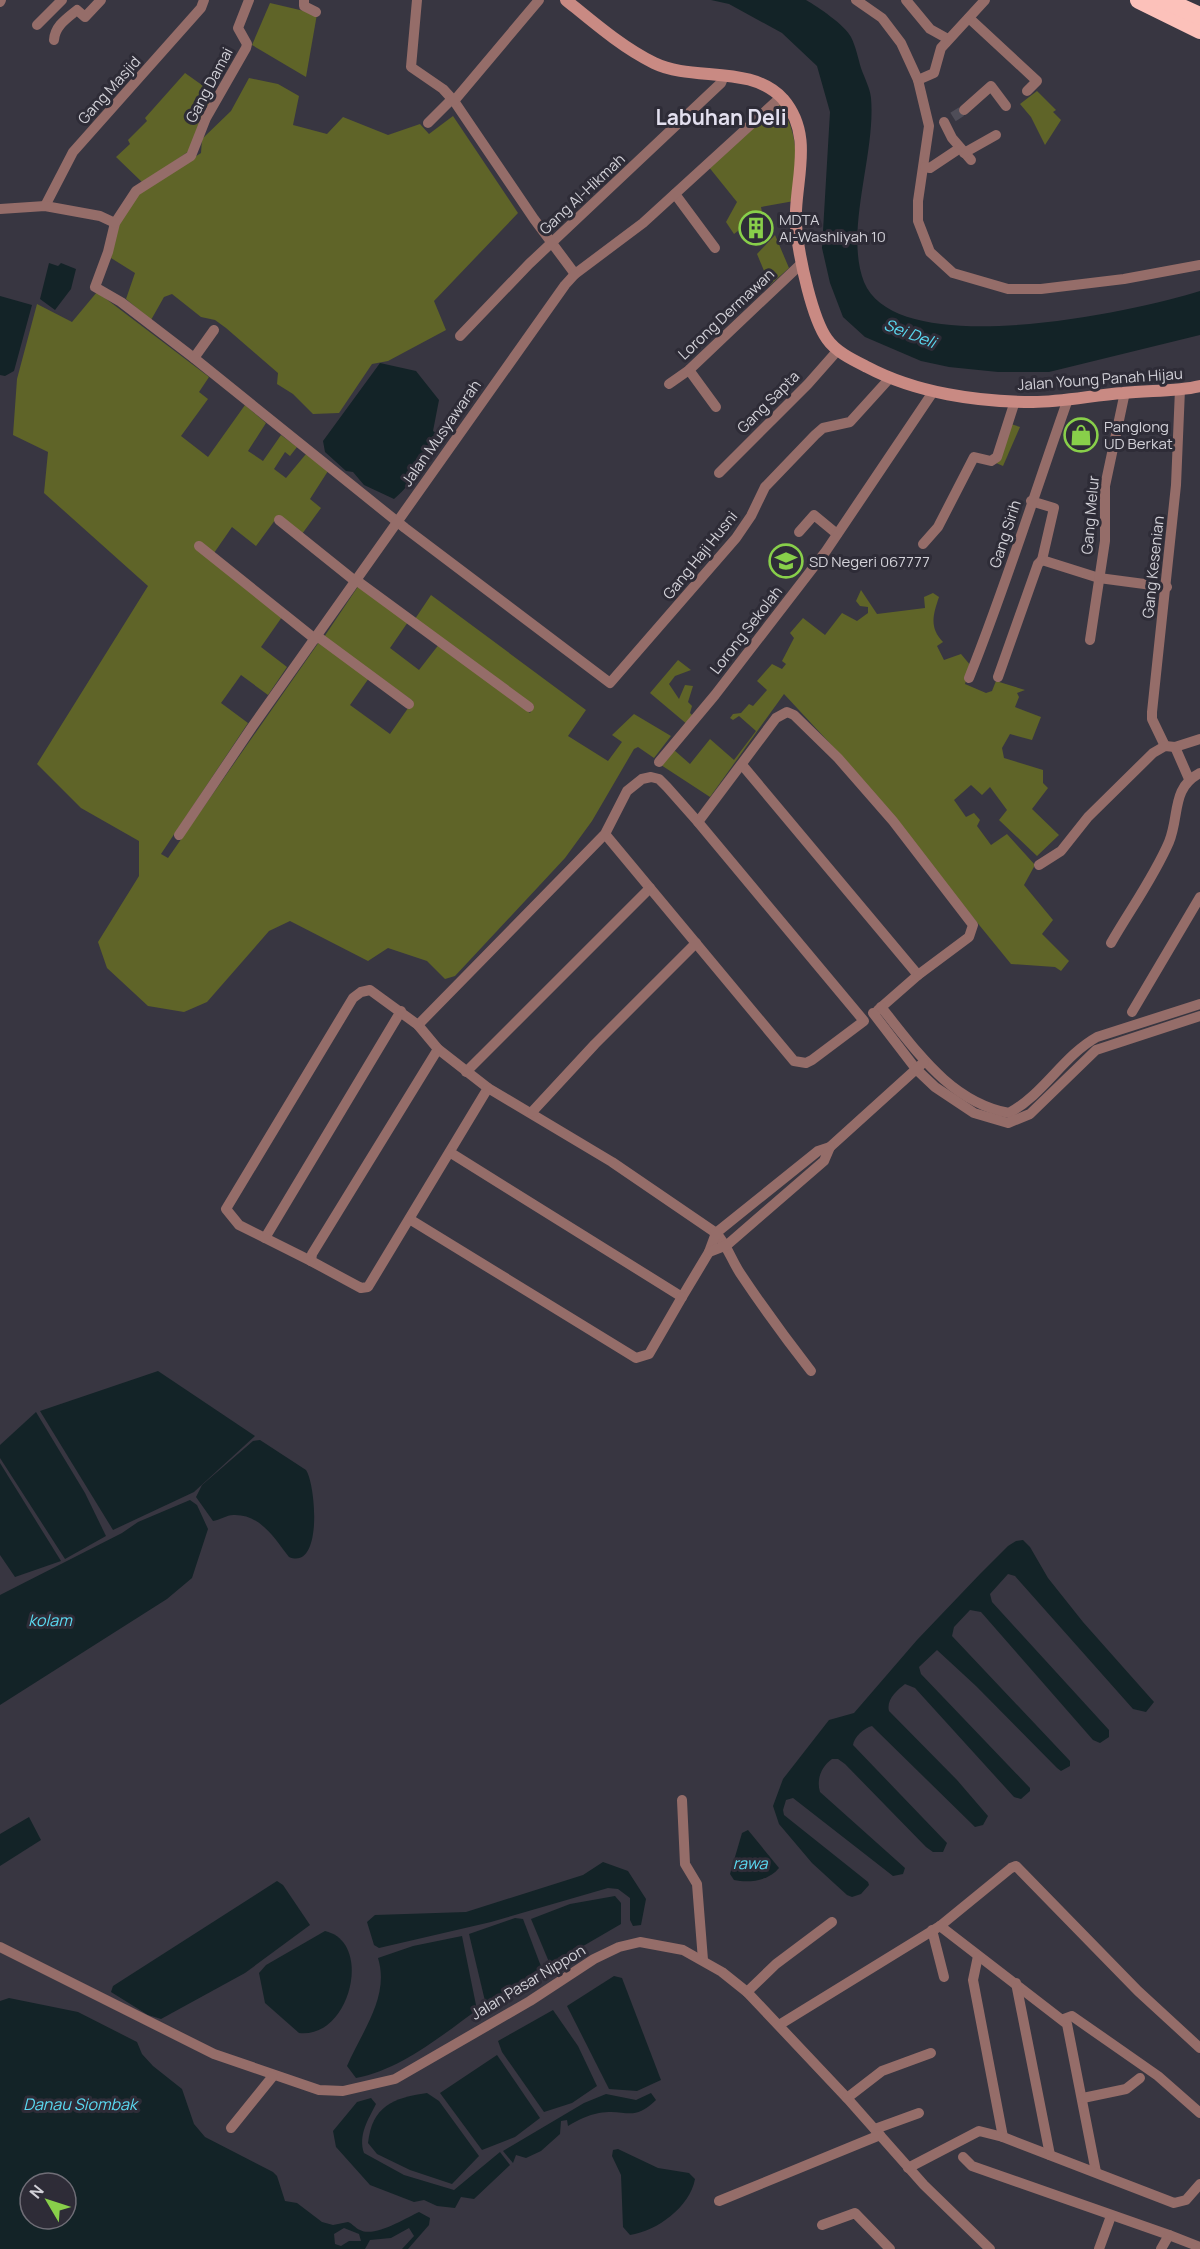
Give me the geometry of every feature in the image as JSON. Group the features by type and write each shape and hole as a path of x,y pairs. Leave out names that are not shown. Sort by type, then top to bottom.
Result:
{"highway":[{"path":"1139,0 1200,30"},
{"path":"1164,0 1200,16"}],"street":[{"path":"37,25 62,0"},
{"path":"54,40 56,30 65,20 77,10 86,17 89,16 101,0"},
{"name":"Gang Masjid","path":"45,206 73,152 192,19 204,0"},
{"name":"Gang Damai","path":"194,358 121,302 95,287 108,252 115,223 136,191 185,162 194,151 206,118 246,48 246,42 238,28 249,0"},
{"path":"304,0 304,6 316,12"},
{"path":"417,0 410,63 454,101 575,274"},
{"path":"428,123 450,101 454,101 539,0"},
{"name":"Jalan Young Panah Hijau","path":"566,0 655,64 757,83 781,98 795,117 802,138 796,231 802,263 820,327 827,339 838,350 889,379 933,392 1015,401 1068,399 1200,386"},
{"path":"856,0 882,18 901,43 918,80 929,126 925,167 918,201 918,221 923,239 930,252 940,263 965,279 1008,290 1041,289 1124,279 1200,265"},
{"path":"906,0 930,29 948,39"},
{"path":"918,80 934,73 941,48 986,0"},
{"path":"969,18 1037,81 1027,91"},
{"name":"Gang Al-Hikmah","path":"460,336 552,242 721,83 724,76"},
{"path":"964,110 991,86 1006,106"},
{"name":"Jalan Musyawarah","path":"179,835 398,520 538,322 575,274 626,237 781,98"},
{"path":"929,126 948,120 965,154"},
{"path":"925,167 930,168 965,154 996,135"},
{"path":"675,194 715,248"},
{"path":"0,209 45,206 100,216 115,223"},
{"name":"Lorong Dermawan","path":"669,384 689,370 802,263"},
{"path":"214,330 194,358 398,520"},
{"name":"Gang Sapta","path":"719,473 808,384 838,350"},
{"path":"689,370 716,407"},
{"name":"Gang Haji Husni","path":"398,520 610,683 736,537 751,516 765,487 823,428 850,422 889,379"},
{"name":"Gang Kesenian","path":"1180,389 1176,485 1152,719 1189,779"},
{"name":"Lorong Sekolah","path":"659,762 716,695 837,534 933,392"},
{"name":"Gang Melur","path":"1090,640 1105,541 1106,486 1125,392"},
{"name":"Gang Sirih","path":"969,678 997,609 1031,501 1068,399"},
{"path":"923,544 938,527 974,457 991,461 996,457 1015,401"},
{"path":"998,677 1038,564 1042,560 1054,508 1031,501"},
{"path":"799,532 814,515 837,534"},
{"path":"279,520 356,580 529,707"},
{"path":"199,546 316,637 409,704"},
{"path":"1042,560 1099,578 1167,587"},
{"path":"605,834 787,1055 798,1063 812,1060 969,937 973,925 893,821 838,758 794,715 787,712 776,718 698,822"},
{"path":"1039,865 1061,851 1088,817 1153,753 1200,739"},
{"path":"742,766 918,975"},
{"path":"1111,943 1169,841 1182,788 1189,779 1200,773"},
{"path":"418,1025 605,834 621,798 634,785 651,777 659,779 698,822 864,1021"},
{"path":"466,1072 650,888"},
{"path":"1132,1012 1200,897"},
{"path":"532,1112 595,1044 696,943"},
{"path":"488,1088 411,1220 367,1288 232,1220 226,1209 353,998 361,992 370,990 418,1025 438,1049 488,1088 612,1161 716,1233 727,1245 735,1266 752,1291 811,1371"},
{"path":"877,1010 920,1065 996,1116 1020,1107 1099,1042 1200,1004"},
{"path":"265,1238 401,1011"},
{"path":"1099,1042 1200,1016"},
{"path":"311,1261 312,1254 438,1049"},
{"path":"709,1252 727,1245 824,1161 830,1147 920,1065"},
{"path":"411,1220 636,1358 649,1354 709,1252 716,1233 819,1150 830,1147"},
{"path":"451,1153 682,1297"},
{"path":"736,1216 747,1228"},
{"path":"682,1800 685,1864 698,1890 703,1960"},
{"path":"779,2025 936,1928 1016,1866 1138,1991 1200,2048"},
{"path":"747,1992 776,1964 832,1922"},
{"path":"936,1928 1064,2019 1069,2028 1096,2172"},
{"path":"936,1928 944,1977"},
{"name":"Jalan Pasar Nippon","path":"0,1947 214,2054 319,2090 343,2091 395,2079 530,2001 594,1959 619,1947 640,1942 664,1944 703,1960 747,1992 847,2098 908,2168 990,2249"},
{"path":"978,1956 973,1980 1003,2137"},
{"path":"1016,1983 1050,2155"},
{"path":"1064,2019 1072,2016 1158,2076 1200,2113"},
{"path":"847,2098 882,2072 931,2053"},
{"path":"231,2128 273,2076"},
{"path":"1083,2098 1126,2089 1140,2078"},
{"path":"719,2200 919,2113"},
{"path":"908,2168 975,2132 1003,2137 1174,2203 1186,2200 1200,2184"},
{"path":"963,2157 972,2166 1200,2247"},
{"path":"822,2225 855,2213 890,2249"},
{"path":"1099,2249 1111,2216"},
{"path":"1161,2249 1169,2235"}],"green space":[{"path":"270,3 317,14 306,77 252,45"},
{"path":"185,73 216,95 192,149 143,183 116,157 130,144 128,140 147,121 145,118"},
{"path":"249,78 278,84 299,96 293,125 327,134 343,117 388,135 420,124 429,134 453,116 518,213 434,301 446,330 388,361 372,364 339,413 313,414 293,394 277,384 278,373 226,328 215,320 201,317 172,294 164,297 151,320 126,299 135,273 111,258 118,223 139,193 201,153 202,139 231,111"},
{"path":"1037,91 1056,110 1053,112 1061,120 1045,145 1031,117 1020,104"},
{"path":"779,103 791,127 796,150 794,201 761,207 762,212 734,234 726,222 737,202 708,166"},
{"path":"775,235 789,268 770,285 757,254"},
{"path":"97,292 209,377 199,392 208,399 181,436 208,457 245,405 266,423 248,451 263,461 281,435 297,447 290,456 285,452 274,469 286,478 306,454 328,471 310,499 321,508 302,534 278,516 256,546 232,527 214,553 282,617 261,647 287,667 268,695 241,675 221,703 248,723 161,854 168,858 319,642 369,678 350,705 390,734 413,701 324,637 359,585 408,622 390,648 419,670 440,643 530,713 534,706 415,619 431,595 586,710 568,736 608,761 622,742 612,735 634,714 671,736 654,758 638,747 634,749 592,821 565,858 455,976 445,979 427,961 388,948 368,961 290,921 269,931 207,1002 184,1012 148,1006 107,968 98,942 139,876 139,841 81,808 37,764 148,586 44,493 48,452 13,435 17,379 37,304 72,322"},
{"path":"1011,424 1020,427 1003,466 996,463"},
{"path":"861,590 877,614 925,608 924,597 933,593 939,597 934,626 943,642 937,646 944,660 961,654 971,666 965,684 986,693 992,691 996,681 1025,690 1017,693 1019,697 1015,707 1041,717 1032,740 1010,734 1002,748 1004,758 1043,770 1043,783 1048,788 1032,809 1059,835 1037,856 999,820 1007,810 990,787 982,795 971,785 954,800 966,817 974,813 980,820 977,826 991,845 1007,834 1035,865 1024,885 1053,920 1042,934 1069,961 1061,971 1055,967 1011,964 838,752 784,694 710,797 661,765 674,750 690,764 710,739 734,760 756,731 739,716 733,720 730,718 733,714 741,713 749,704 753,706 767,690 757,681 772,664 782,669 786,664 782,661 794,638 790,633 803,618 825,635 842,613 857,621 868,613 868,607 860,606 856,601"},
{"path":"678,660 691,670 675,676 669,684 679,699 685,685 693,686 688,702 692,706 690,713 694,717 688,725 650,693"}],"water":[{"name":"Sei Deli","path":"711,0 806,0 837,22 851,37 871,98 869,143 857,240 859,262 864,282 886,307 922,321 968,326 1021,325 1125,310 1200,291 1200,335 1049,372 998,372 949,367 921,361 865,337 843,317 830,283 822,248 830,112 817,66 782,33 729,4"},
{"path":"49,263 58,266 61,263 76,269 71,289 55,310 40,299"},
{"path":"0,296 32,305 14,371 5,376 0,375"},
{"path":"380,363 416,371 439,400 433,431 436,433 428,451 414,477 394,499 364,485 353,472 346,471 325,452 323,441"},
{"path":"158,1371 255,1436 194,1492 113,1530 40,1411"},
{"path":"36,1412 85,1493 106,1536 65,1559 0,1458 0,1445"},
{"path":"260,1440 306,1470 310,1479 314,1508 312,1540 307,1551 300,1558 289,1557 273,1536 252,1519 232,1515 213,1521 196,1497 202,1485 253,1441"},
{"path":"0,1463 61,1561 15,1577 0,1555"},
{"name":"kolam","path":"190,1500 197,1505 208,1529 192,1578 167,1599 0,1705 0,1595 122,1533 138,1522"},
{"path":"1023,1540 1030,1547 1048,1578 1083,1622 1154,1702 1146,1712 1133,1709 1015,1576 1008,1574 990,1594 992,1602 1109,1730 1109,1737 1100,1743 1093,1740 981,1612 970,1610 954,1627 952,1636 1070,1761 1070,1766 1061,1771 1057,1768 937,1650 919,1667 921,1674 1030,1788 1030,1791 1021,1799 1014,1797 915,1688 905,1684 891,1699 889,1711 957,1780 988,1816 983,1825 975,1827 872,1726 866,1729 857,1736 853,1745 947,1843 943,1852 933,1852 926,1847 845,1764 838,1759 832,1759 821,1773 820,1792 905,1868 903,1874 893,1876 793,1798 786,1800 784,1815 868,1882 869,1885 861,1894 852,1897 847,1895 812,1863 779,1824 773,1806 783,1779 829,1720 854,1713 917,1640 980,1574 1008,1546"},
{"path":"29,1817 41,1840 0,1866 0,1834"},
{"name":"rawa","path":"748,1830 779,1868 770,1876 758,1880 734,1880 730,1874 742,1833"},
{"path":"603,1862 628,1871 646,1899 641,1925 633,1926 630,1920 630,1898 618,1889 608,1888 491,1922 379,1948 374,1945 367,1922 375,1915 466,1912 583,1875"},
{"path":"277,1881 283,1885 310,1925 245,1973 161,2019 148,2015 111,1992 113,1986"},
{"path":"615,1896 621,1903 621,1924 554,1963 549,1962 531,1919 570,1904"},
{"path":"515,1918 523,1919 542,1969 490,2002 485,2001 469,1934"},
{"path":"325,1931 340,1939 349,1952 352,1970 349,1988 343,2006 331,2021 317,2031 299,2033 265,2003 259,1973 266,1965"},
{"path":"462,1936 477,2010 404,2060 372,2074 356,2078 347,2066 373,2014 380,1986 381,1972 378,1958 413,1946"},
{"path":"614,1976 622,1978 661,2080 637,2091 609,2089 567,2006"},
{"name":"Danau Siombak","path":"9,1998 78,2012 137,2042 142,2054 153,2066 182,2089 194,2124 205,2137 273,2172 277,2176 285,2201 297,2203 322,2222 333,2225 348,2222 366,2232 390,2226 419,2212 430,2218 429,2225 408,2249 402,2249 414,2236 409,2228 391,2238 370,2240 365,2249 0,2249 0,2001","holes":["344,2228 359,2234 361,2241 349,2241 341,2246 335,2244 334,2234"]},
{"path":"553,2010 578,2046 597,2086 572,2103 544,2112 502,2052 498,2041"},
{"path":"497,2055 540,2118 515,2137 482,2150 440,2093"},
{"path":"427,2093 439,2101 479,2156 452,2184 410,2170 377,2154 368,2143 374,2120 386,2106 394,2101"},
{"path":"651,2093 656,2100 635,2113 599,2113 568,2126 567,2120 561,2121 560,2134 541,2151 526,2158 516,2155 513,2163 503,2151 584,2103 606,2094 636,2100"},
{"path":"371,2098 376,2104 363,2134 364,2153 404,2175 454,2190 500,2152 510,2165 474,2199 461,2197 455,2208 437,2206 424,2200 414,2202 370,2185 336,2147 333,2131 357,2102"},
{"path":"618,2149 658,2168 689,2173 695,2179 687,2199 671,2216 651,2228 630,2235 623,2227 621,2175 612,2156 613,2150"}],"tunnel":[{"path":"953,117 964,110"}],"place":[{"name":"MDTA Al-Washliyah 10","path":"756,228"},
{"name":"Panglong UD Berkat","path":"1081,435"},
{"name":"SD Negeri 067777","path":"786,561"}],"district":[{"name":"Labuhan Deli","path":"721,117"}]}
